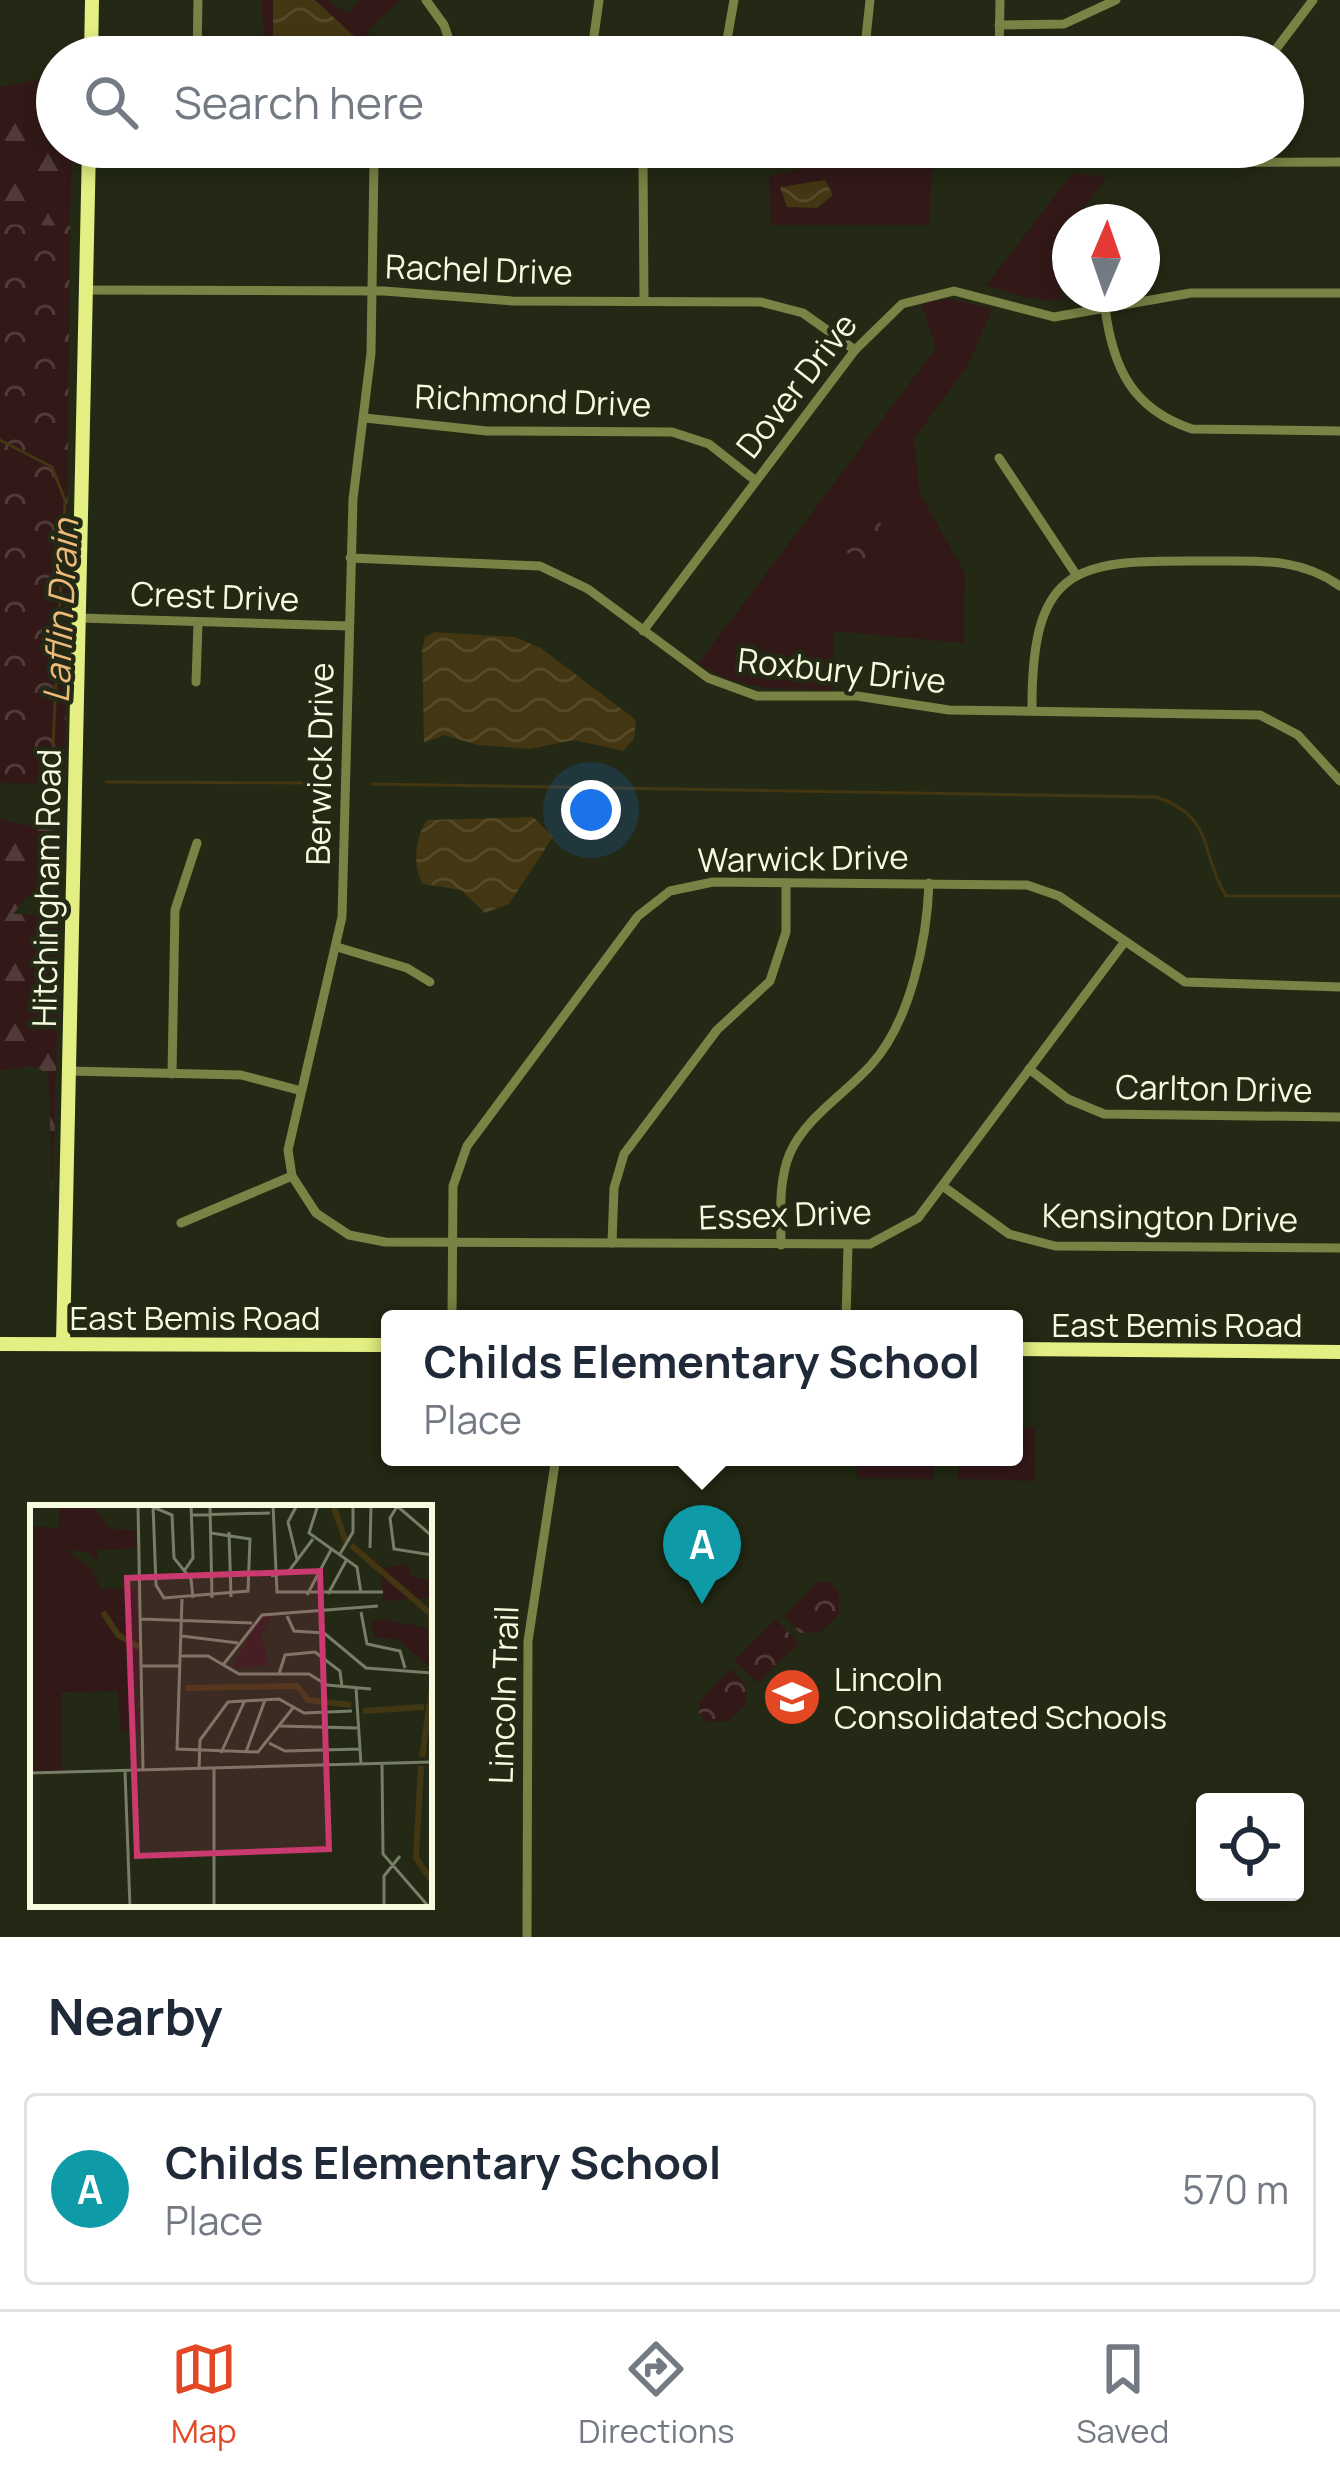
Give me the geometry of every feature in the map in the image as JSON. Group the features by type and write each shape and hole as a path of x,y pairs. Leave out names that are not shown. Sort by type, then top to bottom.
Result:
{"street":[{"path":"91,36 92,0"},
{"path":"197,36 198,0"},
{"path":"426,0 448,36"},
{"path":"594,36 599,0"},
{"path":"728,36 734,0"},
{"path":"866,36 870,0"},
{"path":"1000,0 1000,36"},
{"path":"1000,25 1064,24 1116,0"},
{"path":"1285,36 1312,0"},
{"path":"1304,161 1340,161"},
{"name":"Hitchingham Road","path":"63,1343 89,168"},
{"name":"Berwick Drive","path":"292,1176 289,1131 342,917 350,558 365,418 374,168"},
{"path":"643,168 644,300"},
{"name":"Rachel Drive","path":"86,290 458,292 512,301 784,305 855,350"},
{"name":"Dover Drive","path":"1160,298 1191,293 1340,293"},
{"name":"Dover Drive","path":"643,631 881,320 928,294 975,295 1054,316 1080,312"},
{"path":"1106,312 1120,374 1131,392 1162,417 1192,429 1340,431"},
{"name":"Richmond Drive","path":"365,418 472,430 672,432 709,445 756,482"},
{"path":"999,458 1077,576"},
{"name":"Roxbury Drive","path":"350,558 513,561 540,566 588,589 708,678 757,696 857,696 949,710 1260,716 1298,735 1340,781"},
{"path":"1032,710 1035,629 1055,595 1077,576 1126,560 1289,562 1340,586"},
{"name":"Crest Drive","path":"79,618 349,626"},
{"path":"196,682 198,623"},
{"path":"172,1074 175,910 197,843"},
{"path":"613,1243 614,1188 624,1154 717,1030 770,981 786,932 785,883"},
{"path":"781,1245 782,1185 789,1154 803,1131 884,1048 924,953 929,883"},
{"name":"Warwick Drive","path":"452,1310 453,1186 467,1146 638,916 650,903 690,885 929,883 1043,889 1166,973 1196,984 1340,987"},
{"name":"Essex Drive","path":"450,1241 848,1246 891,1237 918,1218 944,1187 1123,944"},
{"path":"337,947 407,968 430,982"},
{"name":"Carlton Drive","path":"1029,1069 1068,1099 1104,1114 1340,1118"},
{"path":"69,1071 241,1076 298,1090"},
{"path":"181,1222 292,1176 316,1213 349,1235 385,1243 450,1241"},
{"name":"Kensington Drive","path":"944,1187 1009,1234 1042,1244 1340,1248"},
{"path":"845,1310 848,1246"},
{"name":"East Bemis Road","path":"0,1344 381,1345"},
{"name":"East Bemis Road","path":"1023,1349 1340,1352"},
{"name":"Lincoln Trail","path":"526,1937 529,1629 555,1466"}],"green space":[{"path":"261,0 327,0 347,13 360,0 400,0 367,31 371,36 264,36"},
{"path":"36,79 36,168 71,168 70,226 0,744 0,87"},
{"path":"931,168 930,225 771,225 769,176 802,169"},
{"path":"1072,174 1107,176 1087,204 1052,204 1052,300 986,285"},
{"path":"0,224 70,226 65,784 0,783"},
{"path":"949,299 992,309 968,365 914,439 920,493 965,574 963,643 834,631 834,690 747,684 698,664 936,348 921,303"},
{"path":"866,513 891,531 867,566 840,548"},
{"path":"0,819 63,833 62,882 27,897 13,914 60,916 53,1192 48,1073 32,1066 0,1071"},
{"path":"1023,1428 1035,1428 1035,1481 958,1479 959,1466 1023,1466"},
{"path":"857,1466 934,1466 934,1479 857,1478"},
{"path":"817,1582 829,1582 839,1592 839,1614 821,1632 800,1633 784,1616"},
{"path":"775,1619 799,1643 758,1683 734,1661"},
{"path":"730,1669 746,1684 746,1704 729,1721 707,1722 699,1713 700,1700"}],"water":[{"path":"273,0 315,0 354,36 273,36"},
{"path":"825,180 833,195 817,208 787,207 780,187"},
{"path":"434,632 514,637 541,648 636,720 634,739 623,751 574,740 530,749 478,745 444,735 424,743 422,650 425,637"},
{"path":"533,817 553,837 509,904 485,913 461,890 423,884 416,852 427,820"}],"waterway":[{"name":"Laflin Drain","path":"0,440 52,467 65,500 53,744"},
{"path":"106,782 315,783"},
{"path":"372,784 1156,797 1175,805 1197,826 1226,896 1340,896"}],"place":[{"name":"Childs Elementary School","path":"702,1604"},
{"name":"Lincoln Consolidated Schools","path":"792,1697"}]}
